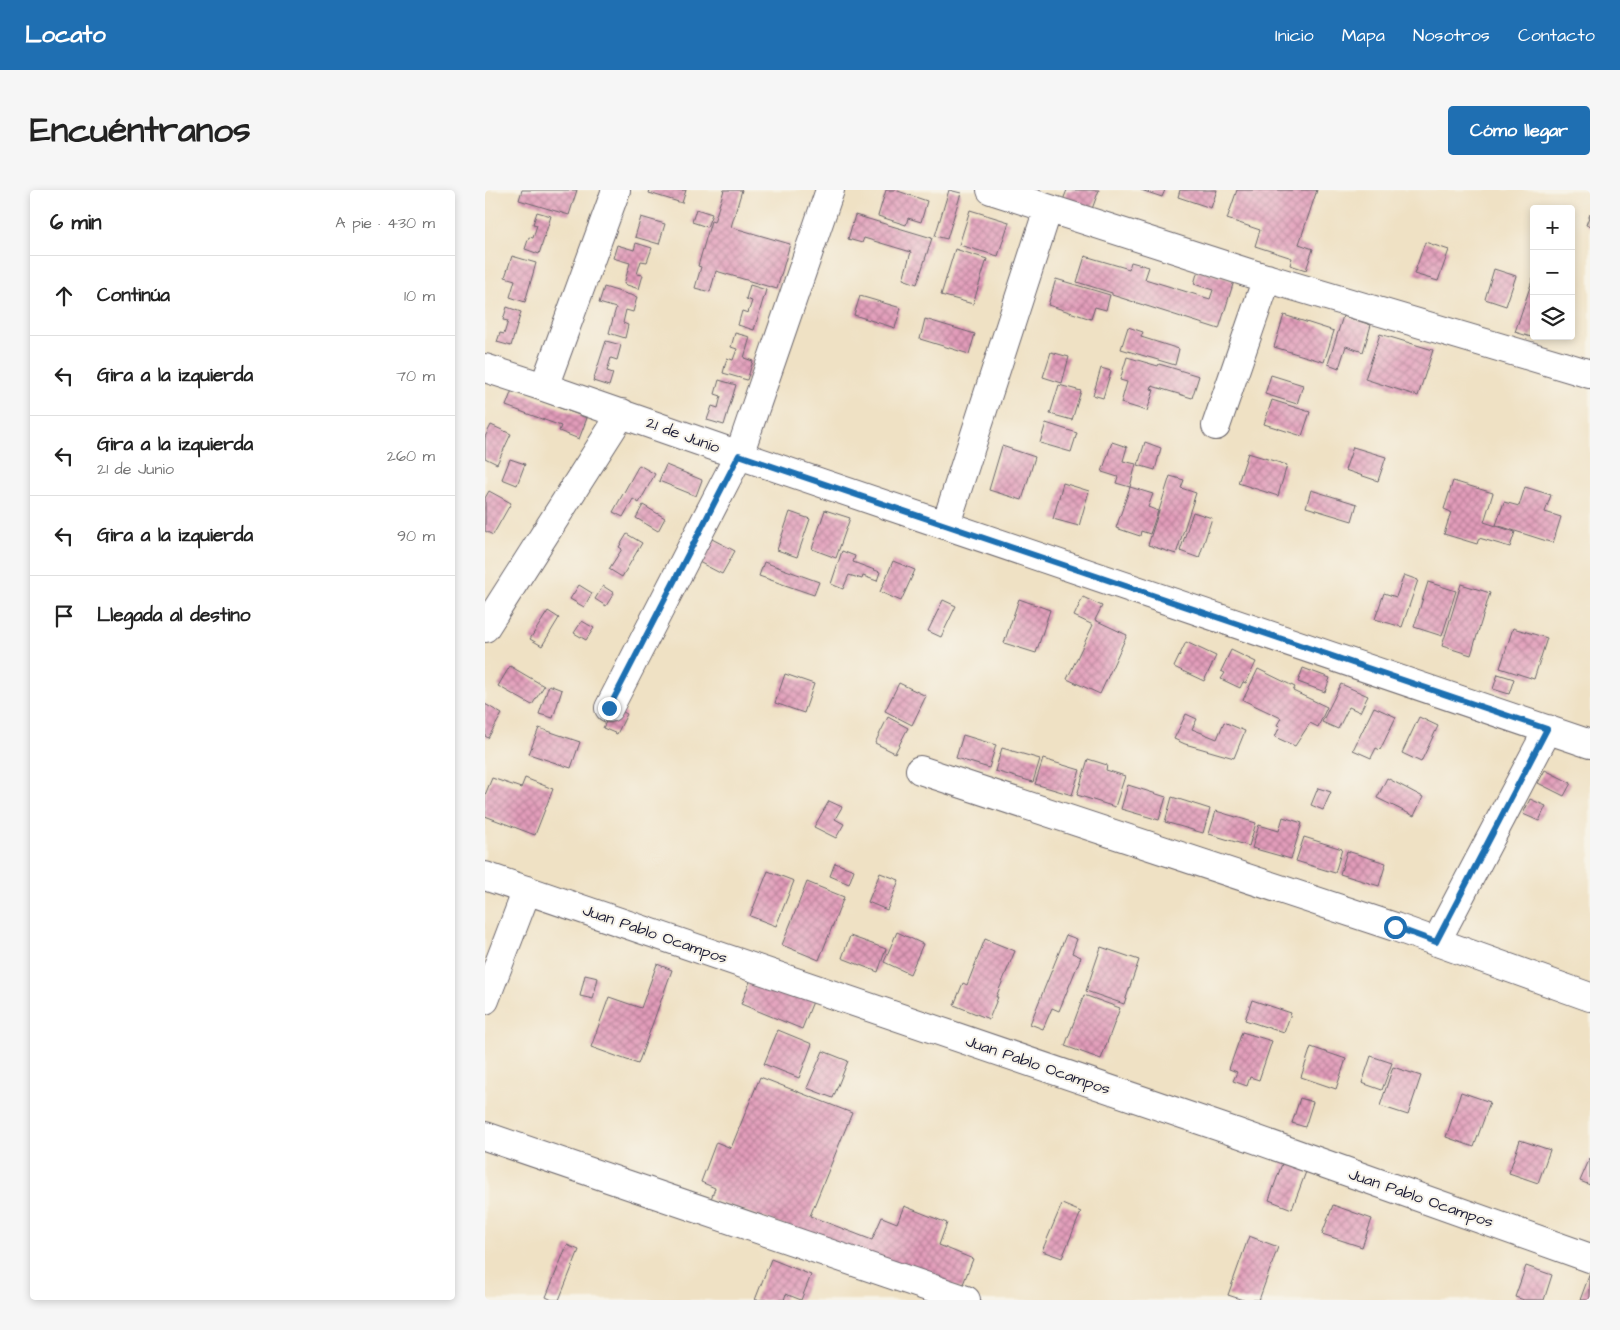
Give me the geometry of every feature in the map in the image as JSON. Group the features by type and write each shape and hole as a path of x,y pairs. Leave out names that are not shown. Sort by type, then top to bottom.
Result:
{"street":[{"path":"545,387 616,190"},
{"path":"609,708 739,455 830,190"},
{"path":"991,190 1267,278 1590,374"},
{"path":"946,524 1049,209"},
{"path":"1216,426 1267,278"},
{"name":"21 de Junio","path":"485,368 1590,744"},
{"path":"485,628 621,413"},
{"path":"1436,942 1547,729"},
{"path":"920,770 1436,942 1590,997"},
{"name":"Juan Pablo Ocampos","path":"485,876 1220,1127 1590,1258"},
{"path":"485,1000 527,890"},
{"path":"485,1136 966,1300"}],"building":[{"path":"522,190 577,190 569,215 519,200"},
{"path":"650,190 686,190 682,203 649,193"},
{"path":"724,190 742,190 731,227 790,244 777,289 716,271 710,292 695,288 701,267 698,266 711,221 714,222"},
{"path":"886,190 895,190 927,201 921,222 908,218 906,225 878,216"},
{"path":"949,190 961,193 947,239 935,236"},
{"path":"1067,190 1099,190 1092,209 1063,200"},
{"path":"1141,190 1165,190 1162,197"},
{"path":"1180,190 1217,190 1211,208 1178,197"},
{"path":"1237,190 1317,190 1299,244 1313,249 1306,270 1290,265 1292,258 1255,246 1260,230 1227,219"},
{"path":"696,209 712,214 707,227 692,222"},
{"path":"970,210 1009,222 998,256 959,245"},
{"path":"537,212 551,216 539,254 525,249 529,237 533,238 537,225 533,224"},
{"path":"1590,214 1590,226 1586,225"},
{"path":"855,215 932,238 917,284 903,279 911,252 864,238 862,243 848,239"},
{"path":"641,217 665,224 659,244 635,237"},
{"path":"1425,242 1449,250 1438,281 1414,274"},
{"path":"636,243 652,248 647,262 641,261 637,274 643,275 639,289 624,284 630,263 613,258 617,245 634,250"},
{"path":"955,249 987,259 973,304 941,295"},
{"path":"512,256 536,263 525,302 510,297 515,280 505,277"},
{"path":"1085,256 1129,269 1131,262 1149,267 1145,279 1210,299 1213,290 1194,284 1198,270 1234,281 1219,329 1077,282"},
{"path":"1494,269 1516,276 1506,306 1485,299"},
{"path":"1056,279 1110,295 1106,310 1095,307 1091,319 1048,305"},
{"path":"750,285 766,290 754,330 738,325 742,311 748,313 752,301 746,299"},
{"path":"604,287 637,297 633,312 626,310 623,323 628,325 625,338 609,333 616,308 599,303"},
{"path":"1530,287 1530,337 1515,332"},
{"path":"860,296 901,308 895,328 854,315"},
{"path":"507,307 521,312 511,346 497,342 500,333 504,334 508,321 503,320"},
{"path":"1284,315 1334,331 1324,362 1274,347"},
{"path":"1343,316 1371,325 1363,352 1346,346 1339,368 1328,364"},
{"path":"925,319 975,334 969,354 920,339"},
{"path":"1128,327 1143,332 1141,337 1179,349 1175,365 1121,349"},
{"path":"735,333 750,337 744,358 753,361 747,380 723,373 727,358 733,360 737,349 731,347"},
{"path":"1380,334 1433,350 1418,396 1365,379"},
{"path":"606,341 621,345 617,360 611,358 607,371 613,373 609,386 593,381"},
{"path":"1051,352 1069,357 1062,383 1043,377"},
{"path":"1127,357 1199,376 1192,398 1152,386 1151,389 1154,390 1147,411 1121,403 1127,382 1120,380"},
{"path":"1101,368 1111,371 1103,398 1093,395"},
{"path":"1271,375 1303,385 1297,404 1265,394"},
{"path":"719,380 736,385 724,425 707,420 712,406 718,408 721,396 715,394"},
{"path":"1059,385 1081,391 1072,420 1050,414"},
{"path":"512,390 587,418 579,439 559,431 561,426 506,406"},
{"path":"1272,400 1310,412 1302,436 1264,424"},
{"path":"1046,423 1077,433 1071,452 1040,443"},
{"path":"491,425 511,434 497,464 485,458 485,437"},
{"path":"1112,442 1127,447 1123,461 1136,464 1130,487 1116,483 1118,477 1102,472"},
{"path":"1145,442 1161,448 1155,470 1138,465"},
{"path":"1002,446 1035,457 1022,500 989,490"},
{"path":"1353,447 1386,457 1378,481 1345,470"},
{"path":"1248,453 1287,465 1278,496 1238,483"},
{"path":"510,459 525,464 517,485 502,479"},
{"path":"639,465 655,474 639,503 633,499 623,517 613,512"},
{"path":"666,465 702,480 696,496 659,481"},
{"path":"1170,476 1184,480 1181,488 1196,493 1176,554 1148,545"},
{"path":"1453,481 1493,493 1484,522 1515,532 1510,547 1479,538 1477,544 1444,534 1451,512 1444,509"},
{"path":"1063,483 1089,491 1079,526 1053,519"},
{"path":"1130,487 1153,494 1148,507 1158,511 1150,534 1141,531 1140,536 1116,528"},
{"path":"1525,487 1551,495 1545,512 1561,517 1553,543 1496,525 1504,502 1519,506"},
{"path":"1311,490 1357,504 1352,521 1306,507"},
{"path":"489,491 511,503 493,535 485,531 485,498"},
{"path":"643,505 665,518 658,531 636,518"},
{"path":"825,510 850,518 836,558 812,549"},
{"path":"790,512 810,519 797,557 777,550"},
{"path":"1193,512 1212,518 1199,558 1180,551"},
{"path":"627,534 642,543 622,577 609,569 622,549 619,547"},
{"path":"710,538 735,551 722,574 697,561"},
{"path":"842,551 855,556 853,562 880,572 877,581 863,576 862,579 849,575 843,589 831,584"},
{"path":"893,561 915,570 901,601 880,592"},
{"path":"764,562 819,582 814,595 759,576"},
{"path":"1404,575 1418,580 1402,627 1375,619 1384,593 1396,597"},
{"path":"1428,582 1456,591 1442,636 1414,627"},
{"path":"1461,584 1490,593 1471,655 1442,646"},
{"path":"579,585 592,593 584,607 570,599"},
{"path":"603,586 614,593 606,606 595,599"},
{"path":"1083,597 1102,606 1095,620 1127,635 1100,694 1067,679 1093,625 1074,616"},
{"path":"1019,599 1050,610 1036,653 1004,643"},
{"path":"943,600 956,606 941,637 928,631"},
{"path":"548,611 559,618 542,646 530,639"},
{"path":"582,621 594,628 586,640 574,633"},
{"path":"1513,628 1547,638 1534,679 1500,668"},
{"path":"1186,642 1216,656 1204,681 1174,667"},
{"path":"1231,650 1256,662 1246,683 1243,682 1240,688 1221,679 1225,673 1221,671"},
{"path":"510,666 544,686 532,705 498,686"},
{"path":"1303,668 1330,678 1325,692 1298,682"},
{"path":"1258,669 1295,687 1293,691 1327,707 1318,727 1310,723 1295,746 1275,737 1280,726 1277,725 1281,718 1243,700"},
{"path":"785,674 814,684 804,713 775,703"},
{"path":"1498,674 1514,679 1509,694 1493,689"},
{"path":"899,683 926,696 912,725 885,711"},
{"path":"1341,684 1368,696 1360,712 1349,707 1338,729 1322,722"},
{"path":"549,685 562,690 553,718 539,714"},
{"path":"485,704 502,714 488,738 485,736"},
{"path":"613,707 627,714 617,734 603,728"},
{"path":"1374,707 1396,717 1380,750 1376,748 1371,758 1353,750"},
{"path":"1186,714 1197,719 1192,729 1217,739 1224,722 1245,731 1234,758 1174,739"},
{"path":"888,717 908,728 895,753 875,743"},
{"path":"1419,717 1438,726 1421,762 1402,753"},
{"path":"539,728 580,742 571,768 529,754"},
{"path":"963,735 996,745 989,768 956,758"},
{"path":"1002,748 1040,759 1033,782 995,771"},
{"path":"1043,759 1080,770 1072,795 1035,784"},
{"path":"1088,759 1107,765 1106,770 1125,776 1115,807 1077,795"},
{"path":"1545,770 1571,783 1564,796 1538,783"},
{"path":"492,778 521,788 525,778 553,789 535,835 485,816 485,795"},
{"path":"1387,778 1423,797 1414,816 1377,798"},
{"path":"1128,785 1166,797 1159,820 1121,809"},
{"path":"1318,788 1331,792 1323,810 1311,805"},
{"path":"1172,797 1210,809 1203,833 1165,822"},
{"path":"1530,799 1546,806 1539,821 1523,814"},
{"path":"829,801 842,807 835,819 844,824 836,838 814,827"},
{"path":"1216,811 1256,823 1249,846 1209,834"},
{"path":"1283,817 1302,823 1291,859 1252,848 1259,825 1279,831"},
{"path":"1304,837 1342,849 1335,873 1296,861"},
{"path":"1347,851 1386,863 1379,886 1340,874"},
{"path":"835,863 854,870 849,884 830,876"},
{"path":"768,871 794,881 776,926 750,916"},
{"path":"880,873 899,880 887,910 868,902"},
{"path":"807,882 844,897 819,960 782,945"},
{"path":"897,932 923,944 910,974 884,962"},
{"path":"1066,935 1077,939 1072,953 1081,957 1059,1011 1052,1008 1043,1029 1030,1024"},
{"path":"850,936 886,949 878,972 842,958"},
{"path":"985,939 1015,951 989,1019 954,1005 963,983 967,985"},
{"path":"1101,947 1139,960 1124,1004 1086,991"},
{"path":"657,964 672,970 638,1064 591,1047 609,997 641,1008"},
{"path":"753,974 814,999 802,1029 741,1004"},
{"path":"585,975 598,978 593,999 580,996"},
{"path":"1084,995 1120,1008 1101,1059 1065,1046"},
{"path":"1252,1000 1291,1013 1284,1033 1245,1020"},
{"path":"778,1030 812,1044 799,1078 764,1064"},
{"path":"1242,1032 1272,1041 1259,1080 1250,1077 1247,1086 1233,1081 1237,1072 1229,1069"},
{"path":"1311,1047 1346,1059 1336,1089 1301,1077"},
{"path":"823,1051 848,1061 833,1098 807,1088"},
{"path":"1371,1056 1392,1063 1382,1090 1362,1083"},
{"path":"1393,1067 1421,1076 1408,1115 1380,1106"},
{"path":"760,1077 852,1113 810,1216 872,1240 882,1217 897,1223 904,1206 947,1223 939,1245 973,1259 961,1289 711,1199 715,1188 701,1182 716,1142 731,1148"},
{"path":"1461,1092 1490,1102 1474,1147 1446,1137"},
{"path":"1300,1098 1313,1102 1305,1127 1292,1123"},
{"path":"1520,1140 1550,1150 1538,1183 1509,1173"},
{"path":"1590,1158 1590,1185 1580,1181"},
{"path":"1283,1161 1307,1169 1292,1209 1269,1200"},
{"path":"1062,1204 1081,1212 1062,1258 1042,1251"},
{"path":"1333,1205 1372,1219 1362,1247 1322,1234"},
{"path":"1249,1236 1278,1247 1259,1300 1243,1300 1228,1295"},
{"path":"567,1245 579,1250 559,1300 552,1300 546,1297"},
{"path":"771,1259 811,1275 801,1300 786,1294 784,1300 755,1300"},
{"path":"1526,1266 1552,1275 1544,1300 1524,1300 1515,1297"},
{"path":"1590,1273 1590,1300 1580,1300"}],"route":[{"path":"609,708 739,455 1547,729 1436,942 1395,927"}]}
